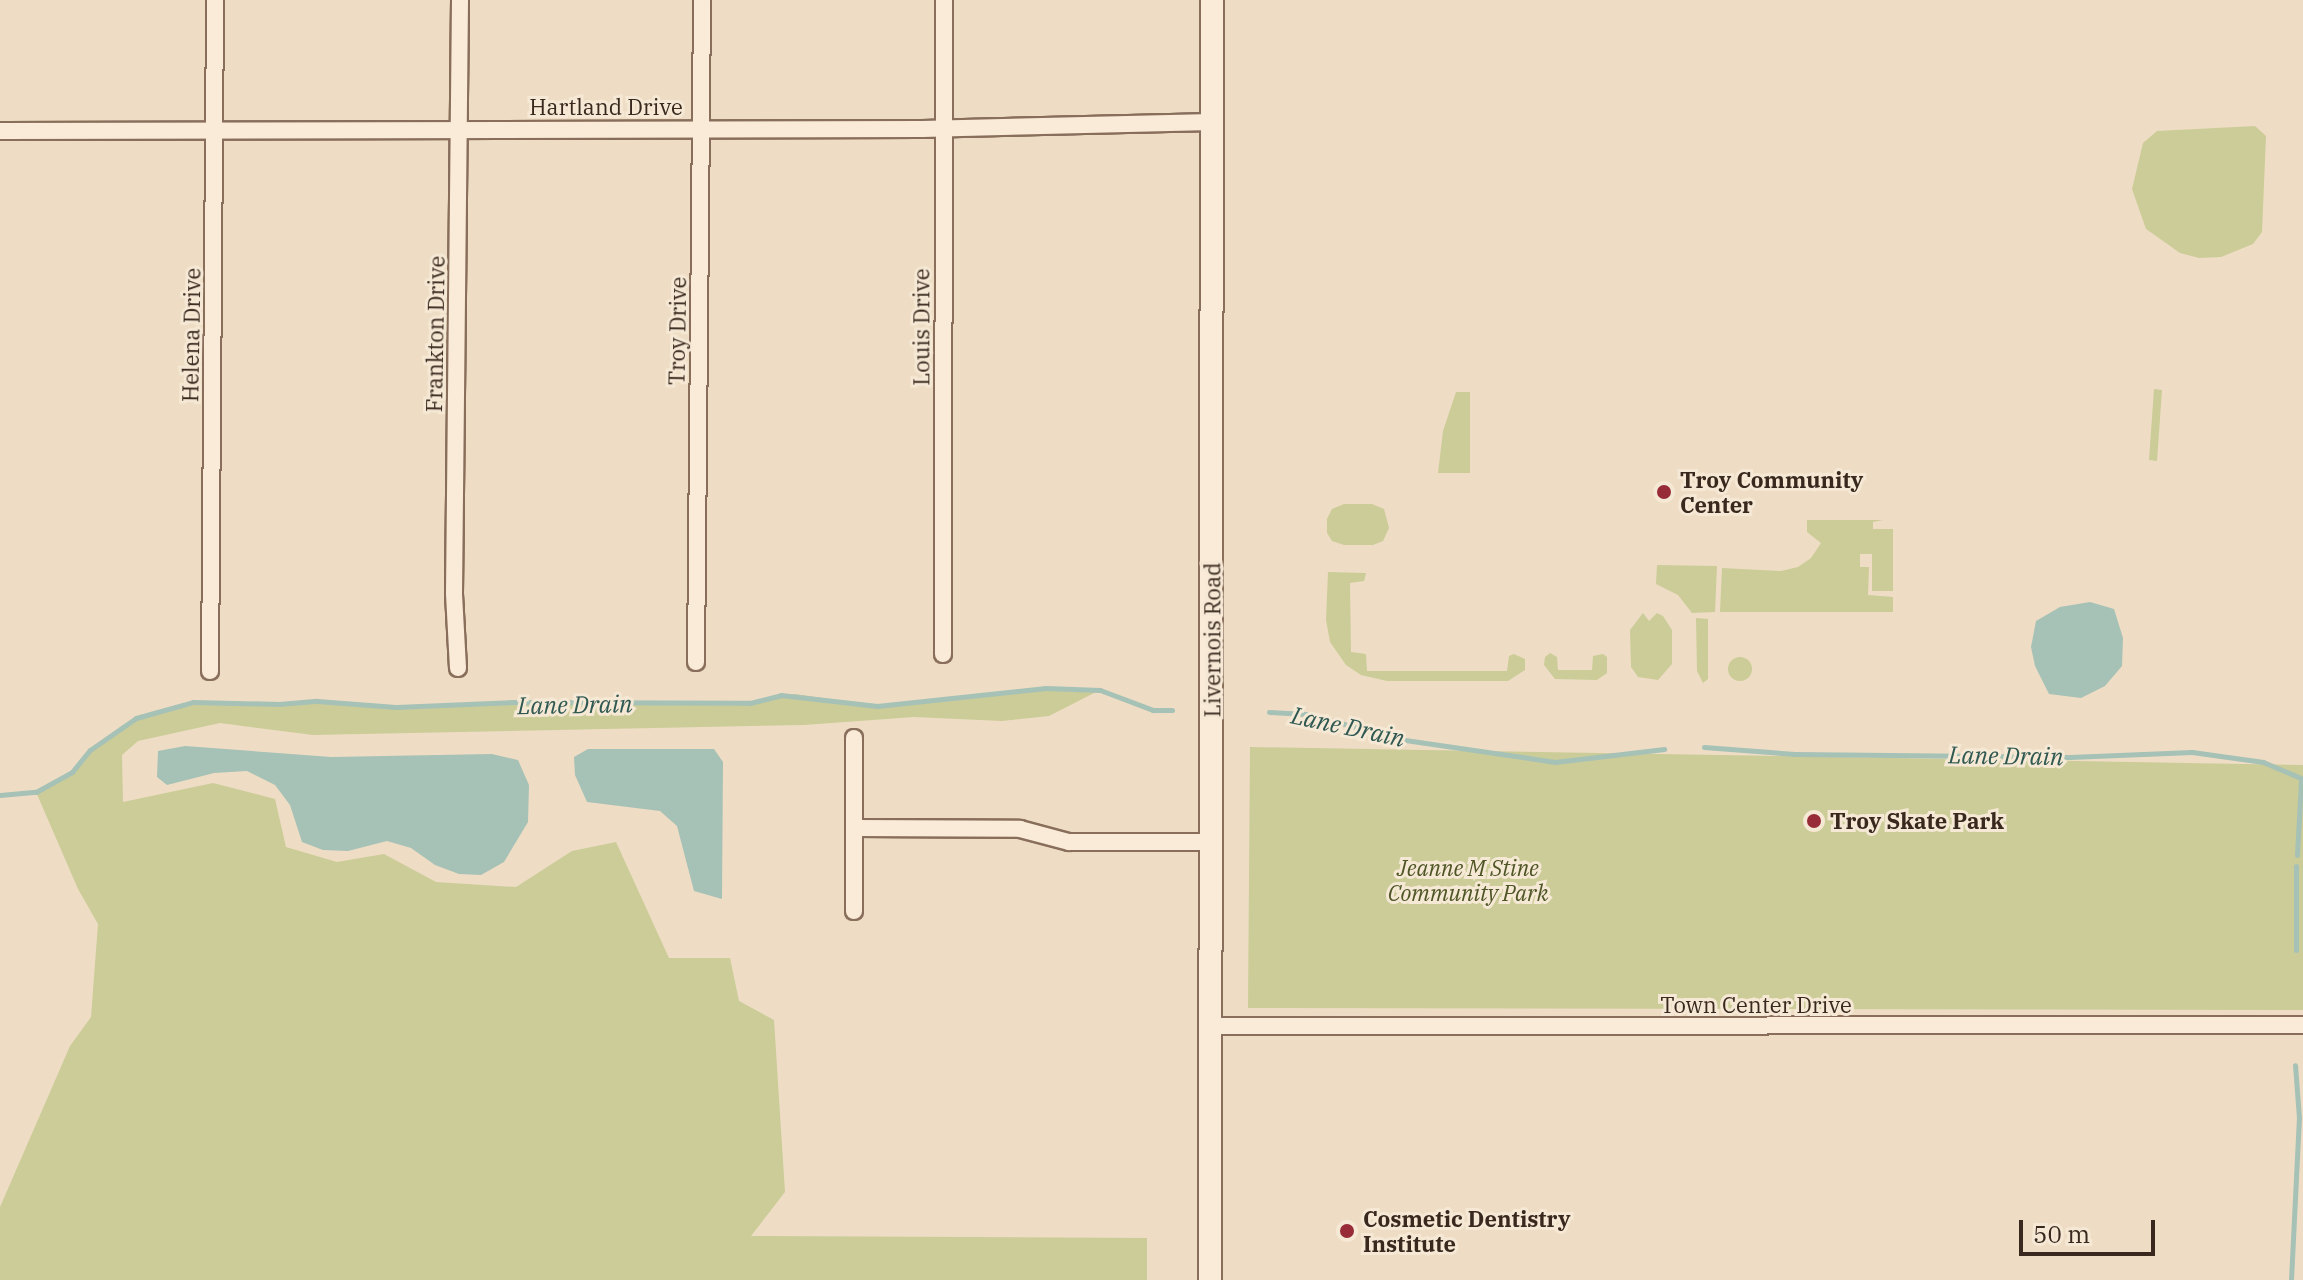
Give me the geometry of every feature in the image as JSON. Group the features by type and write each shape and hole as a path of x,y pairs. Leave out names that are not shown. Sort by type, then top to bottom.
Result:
{"main road":[{"name":"Livernois Road","path":"1210,1280 1212,0"}],"street":[{"name":"Helena Drive","path":"210,671 215,0"},
{"name":"Frankton Drive","path":"458,668 454,593 460,0"},
{"name":"Troy Drive","path":"696,662 702,0"},
{"name":"Louis Drive","path":"943,654 944,0"},
{"name":"Hartland Drive","path":"0,131 943,128 1212,122"},
{"path":"854,738 854,911"},
{"path":"855,828 1020,829 1069,842 1210,842"},
{"name":"Town Center Drive","path":"1209,1026 2303,1025"}],"green space":[{"path":"2255,126 2266,136 2262,232 2253,244 2221,257 2199,258 2180,253 2146,229 2132,189 2143,143 2157,131"},
{"path":"2154,389 2162,390 2157,461 2149,460"},
{"path":"1456,392 1470,392 1470,473 1438,473 1443,431"},
{"path":"1344,504 1372,504 1384,509 1389,528 1383,541 1373,545 1344,545 1332,541 1327,533 1327,519 1332,509"},
{"path":"1807,520 1883,520 1873,522 1873,529 1893,529 1893,591 1872,591 1872,554 1860,554 1860,567 1869,567 1868,595 1893,597 1893,612 1720,612 1722,568 1781,571 1798,567 1811,558 1821,543 1807,532"},
{"path":"1657,565 1717,566 1715,612 1692,613 1678,595 1656,584"},
{"path":"1328,572 1366,573 1364,581 1350,583 1351,652 1366,654 1367,671 1507,671 1509,656 1514,654 1525,659 1525,670 1508,681 1387,681 1361,675 1346,665 1330,642 1326,620"},
{"path":"1643,613 1649,621 1657,613 1663,616 1672,630 1672,664 1658,680 1638,677 1631,667 1630,630"},
{"path":"1696,618 1708,619 1708,679 1703,683 1697,671"},
{"path":"1550,653 1557,657 1558,670 1592,670 1593,656 1603,654 1607,657 1607,673 1597,680 1555,679 1544,665 1545,657"},
{"path":"1740,657 1749,660 1752,669 1749,678 1740,681 1731,678 1728,669 1731,660"},
{"path":"1046,688 1100,690 1049,716 1002,721 914,717 804,725 313,735 220,723 138,741 122,755 123,802 213,783 275,799 286,847 337,862 384,854 436,882 516,887 572,851 616,842 669,958 730,958 739,1001 774,1020 785,1192 751,1236 1147,1238 1147,1280 0,1280 0,1207 70,1046 91,1017 98,924 78,889 36,792 72,772 90,750 136,718 193,702 279,704 317,701 396,707 522,701 750,703 795,694 877,706"},
{"name":"Jeanne M Stine Community Park","path":"1250,747 2303,765 2303,1010 1248,1008"}],"shaded area":[{"path":"2090,602 2114,609 2123,638 2122,666 2105,686 2081,698 2049,694 2035,666 2031,647 2036,621 2060,607"},
{"path":"185,746 331,757 492,754 518,760 529,785 528,822 504,862 481,875 459,874 435,865 411,848 387,841 348,851 323,850 302,842 290,805 275,785 247,771 214,773 167,785 157,777 158,751"},
{"path":"588,749 714,749 723,762 722,899 694,891 677,826 660,811 587,802 575,775 574,757"}],"waterway":[{"name":"Lane Drain","path":"0,795 36,792 72,772 90,750 136,718 193,702 279,704 317,701 396,707 516,702 750,703 781,695 877,706 1046,688 1100,690 1153,710 1172,710"},
{"name":"Lane Drain","path":"1269,712 1306,714 1405,740 1555,762 1664,749"},
{"name":"Lane Drain","path":"1704,747 1795,754 2070,757 2192,752 2263,762 2303,779"},
{"path":"2297,855 2301,780"},
{"path":"2296,866 2296,950"},
{"path":"2291,1280 2299,1118 2295,1065"}],"place":[{"name":"Troy Community Center","path":"1664,492"},
{"name":"Troy Skate Park","path":"1814,821"},
{"name":"Cosmetic Dentistry Institute","path":"1347,1231"}]}
